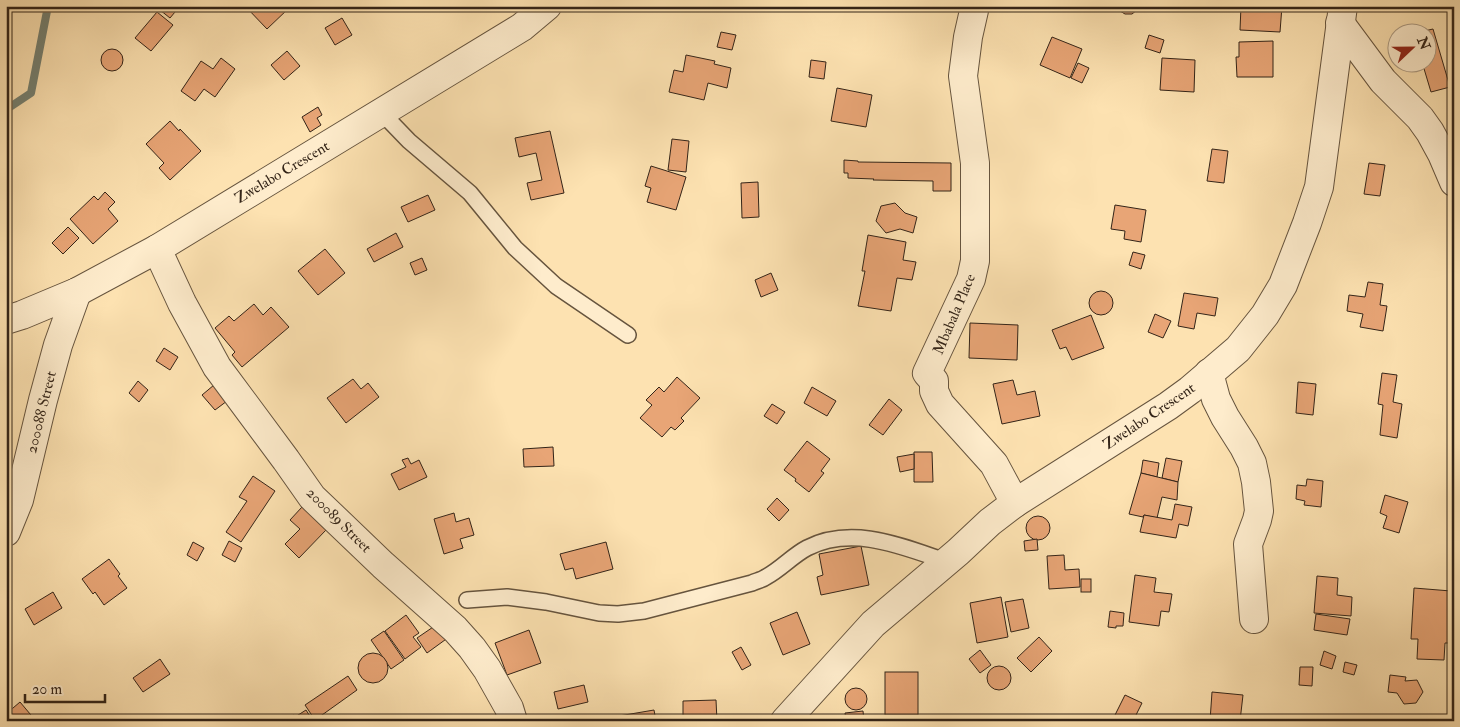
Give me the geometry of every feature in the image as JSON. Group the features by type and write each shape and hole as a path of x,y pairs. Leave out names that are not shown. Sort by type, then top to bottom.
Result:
{"street":[{"name":"Zwelabo Crescent","path":"6,320 22,316 76,292 157,249 522,27 547,6"},
{"name":"Mbabala Place","path":"975,6 968,36 963,76 975,163 975,261 971,279 928,374 934,381 934,391 940,404 994,464 1015,503"},
{"name":"Zwelabo Crescent","path":"785,721 872,624 990,522 1015,503 1168,406 1238,349 1264,315 1283,285 1307,223 1318,187 1341,14"},
{"path":"1341,14 1364,56 1383,81 1425,125 1442,154 1454,182"},
{"name":"200089 Street","path":"157,249 182,303 217,367 312,497 472,648 487,669 509,708 513,721"},
{"name":"200088 Street","path":"6,532 19,500 58,345 76,292"},
{"path":"1210,373 1216,399 1252,463 1256,482 1259,511 1248,544 1254,619"}],"lane":[{"path":"381,112 409,140 470,193 515,248 556,286 628,335"},
{"path":"467,600 508,597 546,602 599,613 618,614 644,611 752,583 765,578 805,549 814,545 857,537 901,546 946,562"}],"building":[{"path":"155,6 180,6 170,18"},
{"path":"245,6 287,6 289,8 267,29"},
{"path":"1118,6 1138,6 1137,10 1132,14 1125,14 1120,11"},
{"path":"1241,6 1282,6 1280,32 1240,30"},
{"path":"157,12 173,25 151,51 135,38"},
{"path":"342,18 352,35 335,45 325,28"},
{"path":"721,32 736,35 732,50 717,47"},
{"path":"1149,35 1164,40 1160,53 1145,48"},
{"path":"1052,37 1082,49 1070,78 1040,65"},
{"path":"1273,41 1273,77 1237,77 1236,57 1239,57 1239,42"},
{"path":"1438,46 1450,87 1431,92 1425,72 1438,72"},
{"path":"112,49 120,52 123,60 120,68 112,71 104,68 101,60 104,52"},
{"path":"287,51 300,66 284,80 271,65"},
{"path":"686,55 715,61 714,64 731,68 727,88 708,83 704,100 669,92 674,70 683,72"},
{"path":"221,58 235,69 215,97 204,89 195,101 181,91 201,61 213,69"},
{"path":"1162,58 1195,60 1194,92 1160,90"},
{"path":"811,60 826,62 824,79 809,77"},
{"path":"1078,63 1089,68 1082,83 1071,78"},
{"path":"837,88 872,95 866,127 831,121"},
{"path":"318,107 322,115 317,118 321,125 310,132 302,117"},
{"path":"170,121 201,151 170,180 159,168 164,163 146,144"},
{"path":"550,131 564,193 531,200 527,183 542,180 536,153 519,157 515,138"},
{"path":"672,139 689,141 686,172 668,170"},
{"path":"1212,149 1228,151 1224,183 1207,181"},
{"path":"844,160 858,162 951,163 951,191 933,191 933,181 848,178 848,173 844,173"},
{"path":"1369,163 1385,165 1380,196 1364,194"},
{"path":"651,166 686,177 676,210 647,202 651,188 645,186"},
{"path":"758,182 759,217 742,218 741,183"},
{"path":"105,192 115,202 108,209 118,221 93,244 70,219 94,196 98,200"},
{"path":"428,195 435,210 408,222 401,207"},
{"path":"895,203 905,213 917,217 913,233 900,229 886,233 876,221 881,206"},
{"path":"1115,205 1146,210 1141,242 1124,239 1125,231 1111,229"},
{"path":"68,227 79,238 63,254 52,243"},
{"path":"396,233 403,247 374,262 367,249"},
{"path":"868,235 906,242 903,260 916,262 912,280 897,278 891,311 858,306 865,271 862,271"},
{"path":"325,249 345,273 318,295 298,271"},
{"path":"1133,252 1145,255 1141,269 1129,265"},
{"path":"422,258 427,270 415,275 410,263"},
{"path":"771,273 778,290 761,297 755,280"},
{"path":"1368,282 1383,284 1380,305 1387,306 1383,331 1360,327 1363,314 1347,311 1349,295 1365,297"},
{"path":"1101,291 1110,294 1113,303 1110,312 1101,315 1092,312 1089,303 1092,294"},
{"path":"1184,293 1218,298 1215,316 1197,313 1194,329 1178,326"},
{"path":"254,304 263,315 271,307 289,327 242,367 232,355 235,352 215,328 229,316 234,321"},
{"path":"1155,314 1171,321 1163,338 1148,332"},
{"path":"1091,315 1104,348 1072,360 1066,347 1060,349 1052,330"},
{"path":"970,323 1018,325 1017,360 969,358"},
{"path":"164,348 178,357 170,370 156,361"},
{"path":"1382,373 1397,375 1393,402 1402,404 1397,438 1380,435 1383,405 1378,404"},
{"path":"677,377 700,398 681,418 684,421 675,430 671,427 662,437 640,418 652,405 646,400 659,387 664,392"},
{"path":"353,379 361,389 368,383 379,397 346,423 327,398"},
{"path":"1013,380 1017,395 1035,391 1040,416 1002,424 993,384"},
{"path":"138,381 148,390 139,402 129,393"},
{"path":"1298,382 1316,384 1313,415 1296,413"},
{"path":"214,385 227,401 215,410 202,395"},
{"path":"812,387 836,401 827,416 804,403"},
{"path":"889,399 902,410 883,435 869,425"},
{"path":"772,404 785,412 777,424 764,416"},
{"path":"807,441 830,459 821,471 824,473 809,492 784,470"},
{"path":"553,447 554,466 524,467 523,449"},
{"path":"914,452 932,452 933,482 914,482"},
{"path":"914,454 914,469 900,472 897,457"},
{"path":"408,458 411,464 419,460 427,477 399,490 391,474 406,467 402,460"},
{"path":"1166,458 1182,461 1178,482 1162,478"},
{"path":"1143,460 1159,463 1157,477 1141,473"},
{"path":"1141,473 1178,482 1177,500 1162,497 1157,518 1129,514"},
{"path":"253,476 275,491 241,542 226,532 247,501 239,497"},
{"path":"1307,479 1323,481 1321,507 1304,505 1305,501 1296,499 1297,485 1306,486"},
{"path":"1385,495 1408,502 1399,533 1383,528 1387,516 1380,513"},
{"path":"777,498 789,510 779,521 767,509"},
{"path":"1175,504 1192,507 1188,526 1179,524 1176,538 1140,532 1144,515 1172,520"},
{"path":"302,507 326,530 299,558 285,544 300,529 290,520"},
{"path":"454,513 456,522 469,518 474,535 460,539 463,548 444,554 434,519"},
{"path":"1038,516 1046,520 1050,528 1046,536 1038,540 1030,536 1026,528 1030,520"},
{"path":"1037,539 1038,550 1025,551 1024,541"},
{"path":"229,541 242,548 235,562 222,555"},
{"path":"193,542 204,548 197,561 187,555"},
{"path":"606,542 613,569 576,579 573,568 565,570 560,554"},
{"path":"861,546 869,585 821,595 817,577 823,575 819,554"},
{"path":"1064,555 1065,570 1079,569 1080,587 1049,589 1047,556"},
{"path":"109,559 127,588 104,605 95,592 93,594 82,579"},
{"path":"1135,575 1156,578 1154,592 1172,594 1169,612 1161,611 1159,626 1129,622"},
{"path":"1317,576 1338,578 1337,595 1352,597 1351,616 1314,613"},
{"path":"1081,579 1091,579 1091,592 1081,592"},
{"path":"1414,588 1451,591 1449,623 1454,623 1453,643 1445,643 1444,660 1417,659 1418,639 1411,639"},
{"path":"53,592 62,608 34,625 25,609"},
{"path":"1001,597 1008,637 977,643 970,603"},
{"path":"1023,599 1029,628 1011,632 1005,602"},
{"path":"1110,611 1124,613 1123,626 1116,626 1116,628 1108,627"},
{"path":"797,612 810,644 783,655 770,623"},
{"path":"1316,614 1350,619 1347,635 1314,630"},
{"path":"406,615 419,633 413,637 421,647 405,659 385,631"},
{"path":"439,623 449,637 427,653 417,638"},
{"path":"529,630 541,663 507,675 495,643"},
{"path":"384,631 404,660 391,669 371,640"},
{"path":"1039,637 1052,651 1031,672 1017,658"},
{"path":"741,647 751,665 742,670 732,652"},
{"path":"980,650 991,665 980,673 969,659"},
{"path":"1324,651 1336,656 1332,669 1320,665"},
{"path":"373,653 384,657 388,668 384,679 373,683 362,679 358,668 362,657"},
{"path":"160,659 170,674 143,692 133,678"},
{"path":"1345,662 1357,665 1354,675 1343,672"},
{"path":"999,666 1008,669 1011,678 1008,687 999,690 990,687 987,678 990,669"},
{"path":"1300,667 1313,667 1312,686 1299,685"},
{"path":"885,672 918,672 918,715 885,715"},
{"path":"1390,675 1406,677 1405,681 1417,680 1423,692 1416,703 1404,704 1397,693 1388,692"},
{"path":"348,676 357,690 315,720 305,705"},
{"path":"584,685 588,702 558,709 554,692"},
{"path":"856,688 864,691 867,699 864,707 856,710 848,707 845,699 848,691"},
{"path":"1212,692 1243,695 1240,721 1210,721"},
{"path":"1125,695 1142,703 1133,721 1112,721"},
{"path":"716,700 717,721 683,721 683,701"},
{"path":"20,702 36,721 6,721 6,714"},
{"path":"306,710 313,721 285,721 294,715 295,717"},
{"path":"654,710 656,721 614,721 613,717"},
{"path":"863,711 864,721 846,721 845,713"}],"waterway":[{"path":"6,112 7,109 31,93 48,6"}]}
